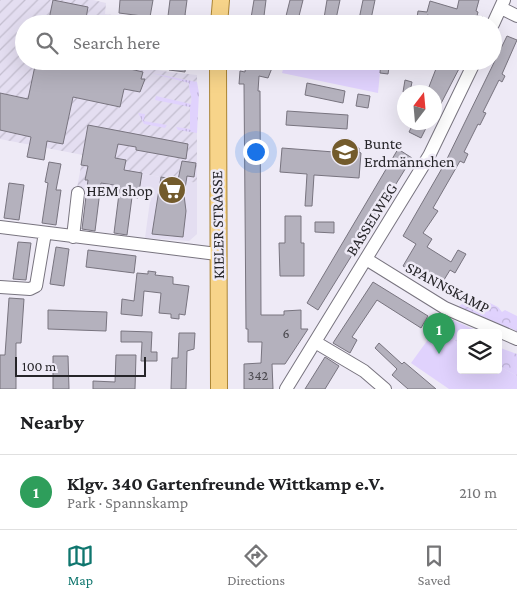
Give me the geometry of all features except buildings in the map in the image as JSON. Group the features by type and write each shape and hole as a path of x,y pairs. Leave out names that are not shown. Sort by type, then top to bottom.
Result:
{"main road":[{"path":"220,15 221,0"},
{"name":"KIELER STRASSE","path":"218,70 217,254 219,389"}],"street":[{"path":"503,4 517,16"},
{"name":"BASSELWEG","path":"286,389 429,156 471,70"},
{"path":"72,236 78,193"},
{"path":"0,227 217,254"},
{"path":"0,287 30,289 36,286 45,233"},
{"name":"SPANNSKAMP","path":"366,259 445,308 517,339"},
{"path":"315,342 364,371 385,389"}],"shaded area":[{"path":"0,0 93,0 106,3 105,14 112,15 15,15 15,70 158,70 197,75 197,183 143,174 138,198 77,188 83,155 0,139"},
{"path":"143,174 197,183 197,234 189,241 145,238 150,201 138,198"}],"green space":[{"path":"283,70 380,70 378,93 282,73"},
{"path":"151,73 197,82 199,93 197,133 178,130 176,127 190,129 190,107 155,100 156,96 191,104 189,83"},
{"path":"138,113 145,114 144,121 167,125 165,128 144,124"},
{"path":"484,300 498,307 502,312 505,310 517,316 517,331 458,307 466,301 478,305"},
{"path":"439,312 444,316 440,326 446,336 457,342 457,374 502,374 502,367 517,376 517,389 449,389 411,363 432,334 429,330"},
{"path":"444,316 473,329 457,329 457,342 446,336 440,326"},
{"path":"502,348 517,354 517,376 502,367"}],"place":[{"name":"Bunte Erdmännchen","path":"345,152"},
{"name":"HEM shop","path":"172,190"},
{"name":"Klgv. 340 Gartenfreunde Wittkamp e.V.","path":"439,354"}]}
